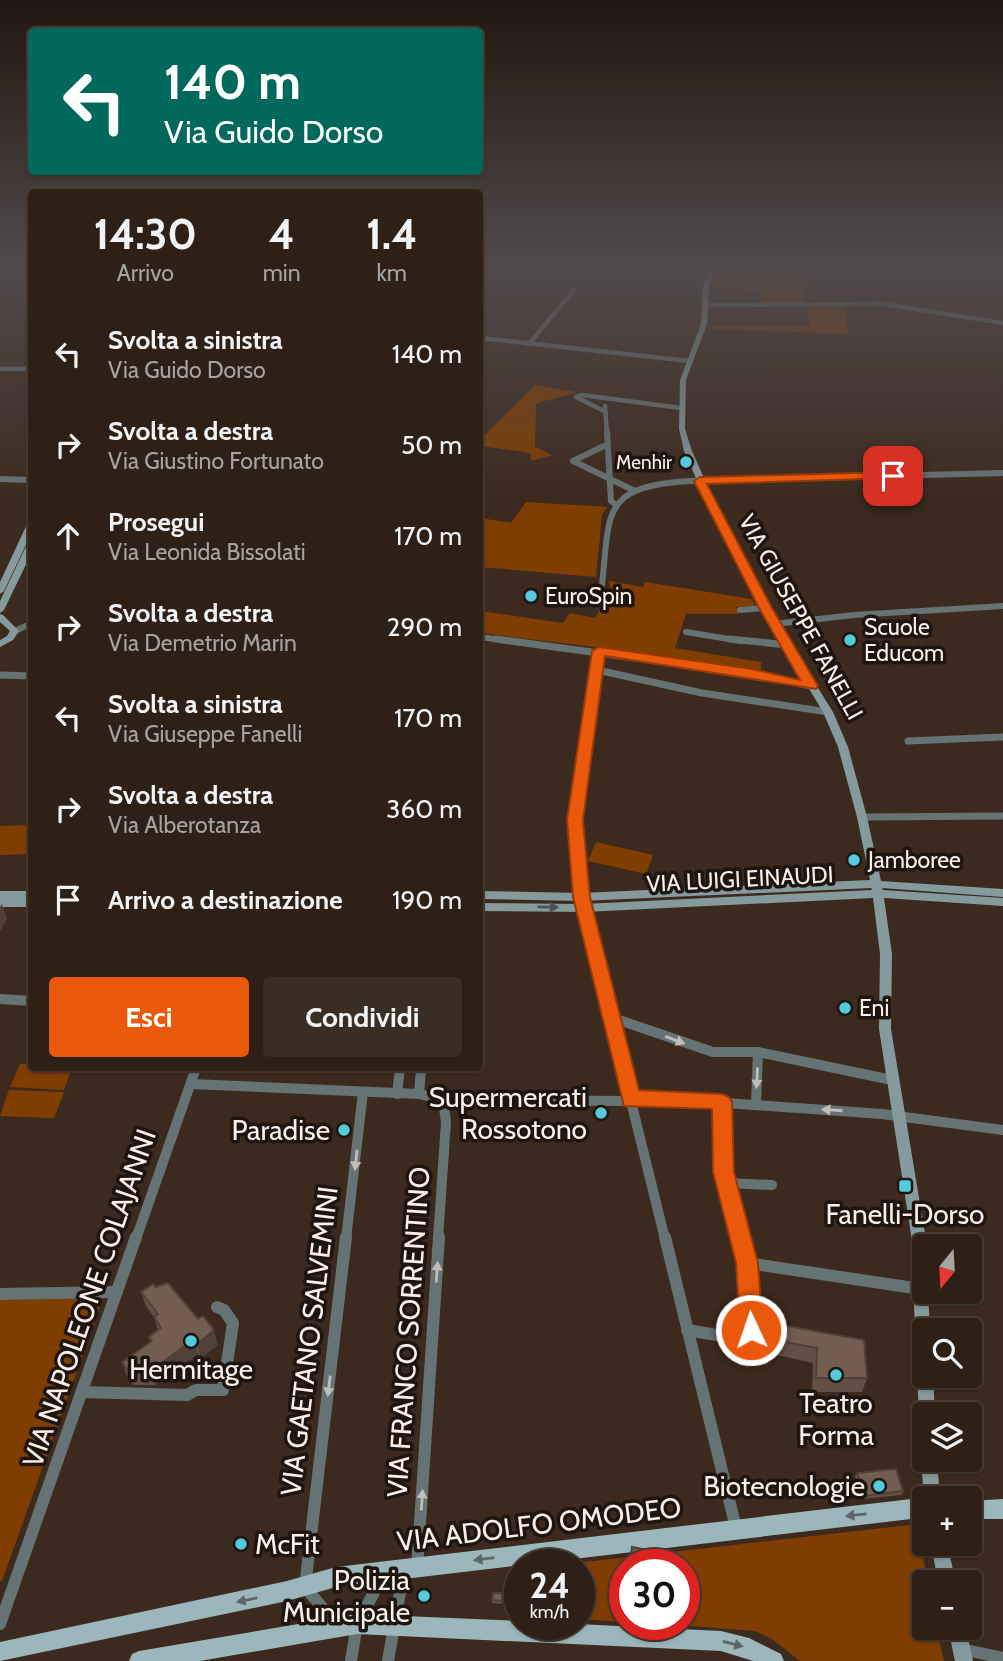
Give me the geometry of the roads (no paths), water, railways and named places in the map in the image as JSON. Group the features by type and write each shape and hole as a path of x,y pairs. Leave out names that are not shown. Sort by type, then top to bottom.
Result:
{"main road":[{"name":"VIA ADOLFO OMODEO","path":"0,1652 305,1587 336,1577 912,1509"},
{"path":"982,1510 1003,1509"},
{"path":"139,1661 171,1658 347,1624 396,1624 721,1641 748,1648 774,1661"}],"street":[{"path":"534,345 689,361"},
{"name":"VIA GIUSEPPE FANELLI","path":"696,345 683,380 681,408 688,451 700,481 765,608 828,712 843,747 862,817 877,889 886,954 885,1029 918,1234"},
{"path":"0,369 28,369"},
{"path":"0,377 10,370"},
{"path":"605,409 576,397 681,408"},
{"path":"607,399 605,409 609,478 611,501 616,505"},
{"path":"607,445 573,460 635,491"},
{"path":"0,476 28,472"},
{"path":"602,585 608,524 616,505 635,491 667,482 1003,473"},
{"path":"0,476 28,480"},
{"path":"0,591 28,531"},
{"path":"0,610 28,550"},
{"path":"774,624 854,614 1003,606"},
{"path":"740,610 765,608"},
{"path":"2,621 15,631"},
{"path":"2,643 15,631 28,626"},
{"path":"687,632 760,644 787,645"},
{"path":"483,637 599,651 752,674 811,686"},
{"path":"599,651 575,820 582,902 736,1528"},
{"path":"597,670 702,693 828,712"},
{"path":"0,675 28,676"},
{"path":"908,741 1003,737"},
{"path":"862,817 1003,817"},
{"name":"VIA LUIGI EINAUDI","path":"877,889 1003,902"},
{"name":"VIA LUIGI EINAUDI","path":"483,906 877,889 1003,893"},
{"path":"0,895 28,895"},
{"name":"VIA LUIGI EINAUDI","path":"483,895 582,902"},
{"path":"0,903 28,903"},
{"path":"0,999 28,1001"},
{"path":"610,1017 713,1052 758,1052 892,1080"},
{"path":"756,1104 758,1052"},
{"name":"VIA NAPOLEONE COLAJANNI","path":"0,1624 196,1071"},
{"path":"397,1094 400,1071"},
{"path":"419,1094 421,1071"},
{"path":"191,1084 419,1094 443,1100 631,1101 642,1097 900,1117 1003,1130"},
{"name":"VIA GAETANO SALVEMINI","path":"305,1587 363,1092"},
{"name":"VIA FRANCO SORRENTINO","path":"396,1624 444,1160 446,1122 443,1100"},
{"path":"687,1330 752,1341 747,1263 724,1172 722,1102"},
{"path":"727,1183 772,1185"},
{"path":"747,1263 912,1288"},
{"path":"0,1294 117,1292"},
{"path":"82,1392 187,1395 196,1390 223,1390 233,1323 224,1310 217,1307"},
{"path":"347,1624 402,1569"},
{"path":"305,1587 347,1624 351,1661"},
{"path":"388,1661 396,1624"},
{"path":"963,1655 1003,1658"}],"place":[{"name":"Menhir","path":"686,462"},
{"name":"EuroSpin","path":"531,596"},
{"name":"Scuole Educom","path":"850,640"},
{"name":"Jamboree","path":"854,860"},
{"name":"Eni","path":"845,1008"},
{"name":"Supermercati Rossotono","path":"601,1113"},
{"name":"Paradise","path":"344,1130"},
{"name":"Fanelli-Dorso","path":"905,1186"},
{"name":"Hermitage","path":"191,1341"},
{"name":"Teatro Forma","path":"836,1375"},
{"name":"Biotecnologie","path":"879,1486"},
{"name":"McFit","path":"241,1544"},
{"name":"Polizia Municipale","path":"424,1596"}]}
